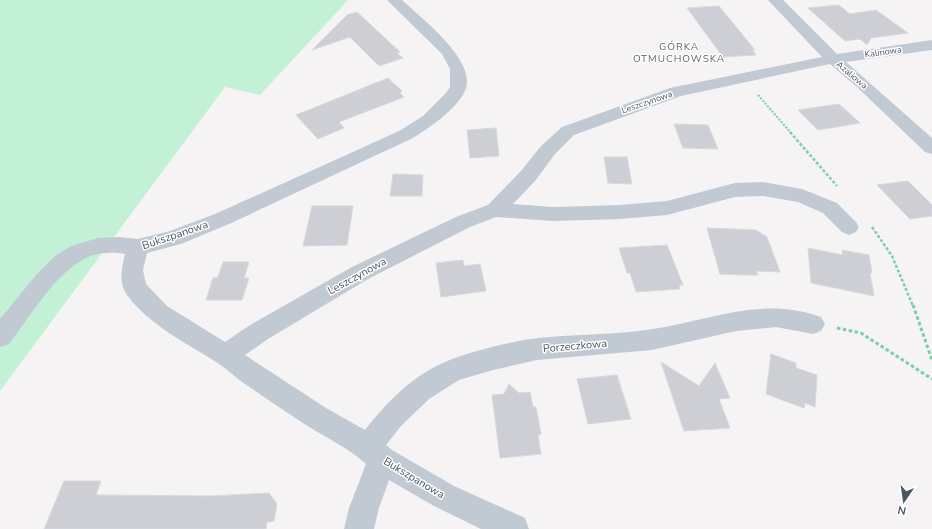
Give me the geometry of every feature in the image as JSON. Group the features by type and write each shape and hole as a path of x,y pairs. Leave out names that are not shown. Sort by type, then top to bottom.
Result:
{"street":[{"name":"Bukszpanowa","path":"394,0 448,52 458,69 458,87 444,107 429,120 407,134 208,224 174,238 138,247 132,270 135,288 159,313 194,337 226,355 254,376 375,454 444,496 514,529"},
{"name":"Azaliowa","path":"775,0 932,148"},
{"name":"Kalinowa","path":"838,58 932,45"},
{"path":"838,58 858,61 918,62"},
{"name":"Leszczynowa","path":"495,210 528,176 548,150 568,131 676,92 838,58"},
{"name":"Leszczynowa","path":"226,355 259,332 360,273 463,222 495,210 553,214 620,212 667,208 735,190 763,189 802,196 830,208 848,227"},
{"path":"0,337 44,280 63,262 79,252 98,246 119,245 138,247"},
{"name":"Porzeczkowa","path":"359,529 375,454 392,417 420,391 452,371 493,359 537,349 652,340 736,321 776,317 813,324"}],"path":[{"path":"813,324 861,333 932,379"}],"green space":[{"path":"0,0 348,0 260,95 225,87 0,391"}],"building":[{"path":"839,5 850,14 876,10 908,33 871,38 867,45 860,39 845,41 808,8"},
{"path":"719,6 755,50 752,50 756,55 723,57 687,8"},
{"path":"357,12 400,52 397,53 403,58 379,66 350,37 312,50 347,15"},
{"path":"388,78 402,91 400,93 404,97 339,122 344,128 318,139 296,115"},
{"path":"839,104 860,123 818,130 798,110"},
{"path":"674,124 708,125 718,149 683,148"},
{"path":"496,128 499,156 470,158 467,130"},
{"path":"604,157 627,157 632,184 608,183"},
{"path":"393,174 423,175 422,196 390,196"},
{"path":"908,181 932,205 932,216 910,219 877,185"},
{"path":"312,206 353,206 347,245 303,246"},
{"path":"707,228 756,230 767,237 780,272 756,271 758,275 720,274"},
{"path":"667,245 683,285 679,285 680,289 636,292 630,273 627,273 619,248"},
{"path":"808,248 843,255 842,250 869,255 872,272 870,274 874,296 811,283"},
{"path":"463,260 464,266 480,264 486,291 441,297 436,263"},
{"path":"223,262 249,262 244,278 249,278 242,300 206,300 213,278 218,277"},
{"path":"771,354 796,363 796,368 817,375 815,407 805,403 804,408 766,394"},
{"path":"661,362 699,386 715,363 730,398 719,399 730,428 684,431"},
{"path":"617,375 631,419 588,424 577,379"},
{"path":"509,384 519,393 530,392 533,407 536,407 541,434 538,435 541,454 500,458 492,395 504,394"},
{"path":"64,481 101,481 96,495 210,496 269,493 277,504 274,521 267,522 266,529 44,529"}],"district":[{"name":"GÓRKA OTMUCHOWSKA","path":"679,52"}]}
